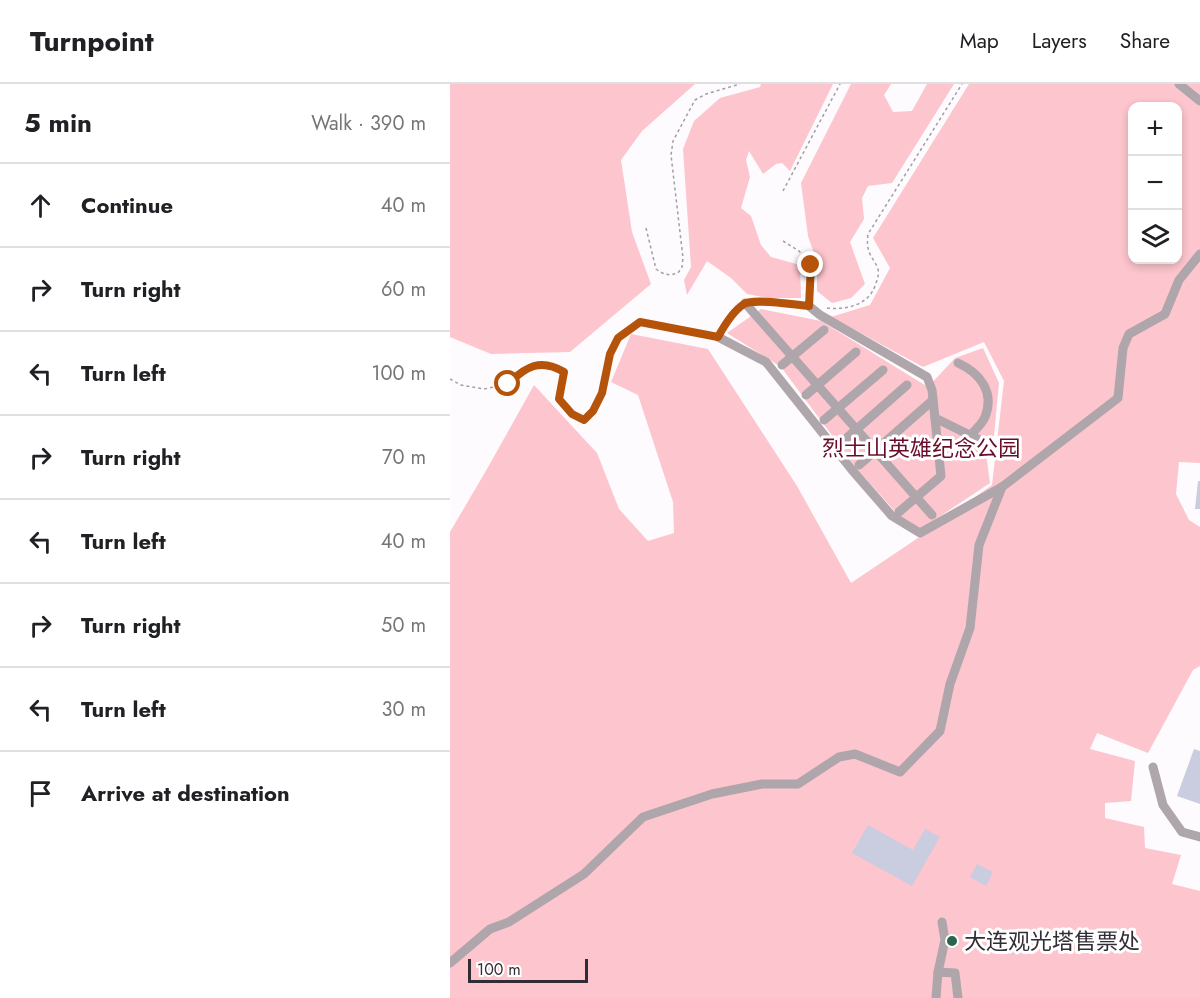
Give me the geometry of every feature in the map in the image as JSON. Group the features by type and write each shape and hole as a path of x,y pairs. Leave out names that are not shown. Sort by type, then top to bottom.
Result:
{"street":[{"path":"1179,84 1200,101"},
{"path":"718,337 766,362 852,470 892,516 920,533 1002,487 1118,398 1124,348 1129,334 1165,314 1179,280 1200,254"},
{"path":"745,303 932,515"},
{"path":"809,306 820,315 927,377 932,390 941,476 899,512"},
{"path":"782,365 824,330"},
{"path":"806,395 856,352"},
{"path":"958,363 976,374 988,393 985,418 970,436"},
{"path":"824,420 883,370"},
{"path":"841,443 907,385"},
{"path":"859,465 933,400"},
{"path":"935,418 980,440"},
{"path":"450,963 490,929 509,921 584,874 643,817 712,795 762,784 798,784 839,757 855,754 900,772 940,731 950,684 970,628 979,546 1002,487"},
{"path":"1153,767 1164,805 1182,832 1200,837"},
{"path":"936,998 938,972 945,940 942,922"},
{"path":"938,972 955,973 958,998"}],"path":[{"path":"646,228 656,269 670,276 678,273 682,267 683,258 671,155 673,141 695,100 706,94 740,84"},
{"path":"783,191 840,84"},
{"path":"827,308 856,306 868,299 875,288 878,268 867,244 868,234 962,84"},
{"path":"450,379 461,385 484,389 508,384 520,371 536,365 553,365 564,372 559,399 572,414 584,420 593,411 602,393 610,354 618,338 640,322 718,337 727,321 745,303 758,301 809,306 811,265 800,251 783,241"}],"green space":[{"path":"450,84 695,84 642,131 621,160 632,232 651,284 570,352 491,354 450,337"},
{"path":"761,84 833,84 790,171 782,163 776,164 763,174 749,151 746,160 750,177 741,208 751,216 761,245 771,257 800,265 801,298 768,298 747,294 731,278 707,261 687,295 684,280 691,267 683,149 694,121 720,98 760,87"},
{"path":"851,84 891,84 884,95 893,112 912,111 927,84 954,84 892,183 868,186 862,198 864,219 850,242 865,284 851,298 832,303 817,291 817,262 808,236 801,183"},
{"path":"969,84 1200,84 1200,463 1179,462 1176,494 1189,520 1200,527 1200,666 1193,670 1148,753 1097,733 1090,749 1135,761 1131,801 1105,803 1105,818 1144,827 1145,848 1181,855 1172,884 1200,891 1200,998 450,998 450,532 534,385 597,453 619,509 648,541 674,533 673,502 638,395 611,382 631,334 708,349 797,486 851,583 992,485 1004,381 984,342 923,367 831,317 870,305 890,268 873,238"},
{"name":"烈士山英雄纪念公园","path":"761,309 821,321 928,387 955,358 983,348 999,383 994,436 984,439 990,483 921,529 900,517 857,469 781,367 727,333"}],"building":[{"path":"1198,481 1200,481 1200,509 1195,509"},
{"path":"1194,749 1200,751 1200,804 1177,796"},
{"path":"868,825 913,850 925,829 940,837 912,886 852,853"},
{"path":"977,864 993,872 986,886 970,877"},
{"name":"大连观光塔售票处","path":"955,934 957,947 950,949 947,935"},
{"path":"1024,934 1028,950 1011,955 1007,939"}],"place":[{"name":"大连观光塔售票处","path":"952,941"}],"route":[{"path":"508,384 520,371 536,365 553,365 564,372 559,399 572,414 584,420 593,411 602,393 610,354 618,338 640,322 718,337 727,321 745,303 758,301 809,306 811,265"}]}
